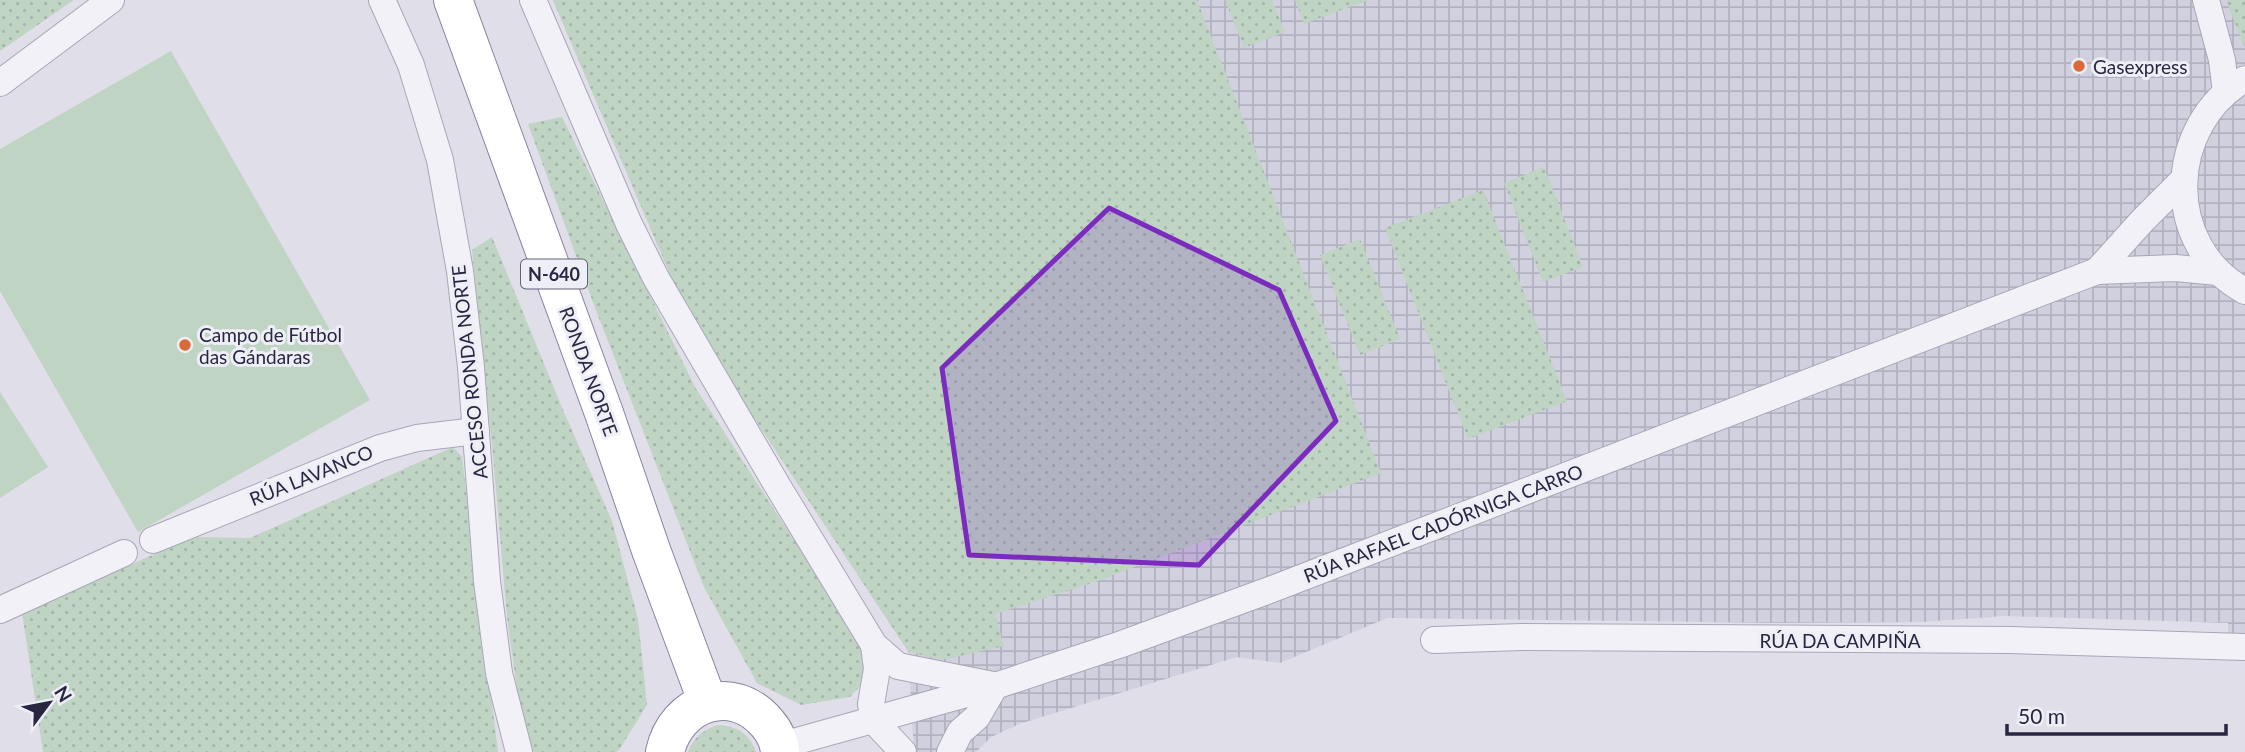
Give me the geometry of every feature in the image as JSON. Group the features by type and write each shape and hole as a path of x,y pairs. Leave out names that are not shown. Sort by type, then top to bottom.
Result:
{"highway":[{"name":"RONDA NORTE","path":"453,0 708,703"},
{"path":"665,752 668,738 677,722 691,710 708,703 726,701 744,705 760,715 772,729 780,749"}],"street":[{"path":"0,83 111,0"},
{"name":"ACCESO RONDA NORTE","path":"382,0 411,65 440,160 460,271 471,367 487,580 499,673 519,752"},
{"path":"533,0 629,224 656,278 874,645 898,666 995,686 977,717 960,732 950,752"},
{"path":"2206,0 2222,60 2236,85 2205,113 2189,145 2183,180 2187,214 2199,244 2218,272 2245,291"},
{"name":"RÚA RAFAEL CADÓRNIGA CARRO","path":"2097,271 2183,180"},
{"name":"RÚA RAFAEL CADÓRNIGA CARRO","path":"780,749 1066,664 1267,591 2097,271 2175,268 2218,272"},
{"name":"RÚA LAVANCO","path":"152,540 380,448 417,438 476,431"},
{"path":"0,610 124,554"},
{"name":"RÚA DA CAMPIÑA","path":"1434,640 1521,637 2011,640 2245,647"},
{"path":"874,645 877,669 871,704 874,721 903,752"}],"highlighted area":[{"path":"1109,208 1279,290 1336,421 1199,565 969,555 942,368"}],"shaded area":[{"path":"553,0 2245,0 2245,635 2228,634 2228,623 2005,616 1922,622 1780,623 1387,618 1280,663 1237,657 1019,724 991,737 976,752 914,752 908,651 739,395 673,281"}],"green space":[{"path":"0,0 74,0 0,51"},
{"path":"553,0 1197,0 1381,473 1095,582 995,614 1004,646 947,659 908,651 739,395 673,281"},
{"path":"1225,0 1272,0 1285,32 1244,48"},
{"path":"1295,0 1368,0 1304,24"},
{"path":"2226,0 2245,0 2245,46 2243,44"},
{"name":"Campo de Fútbol das Gándaras","path":"171,51 370,400 138,532 0,291 0,149"},
{"path":"562,117 695,387 812,568 868,661 870,675 850,697 801,705 757,683 704,587 597,313 528,124"},
{"path":"1544,167 1583,267 1543,282 1504,183"},
{"path":"1483,190 1567,401 1468,439 1385,228"},
{"path":"492,237 612,521 638,619 647,705 616,752 533,752 520,710 507,617 472,250"},
{"path":"1360,239 1400,339 1360,355 1320,255"},
{"path":"0,392 48,467 0,498"},
{"path":"453,447 462,457 498,752 43,752 22,612 194,537 250,538"},
{"path":"717,725 731,727 746,735 756,752 688,752 699,735"}],"place":[{"name":"Gasexpress","path":"2079,66"},
{"name":"Campo de Fútbol das Gándaras","path":"185,345"}]}
